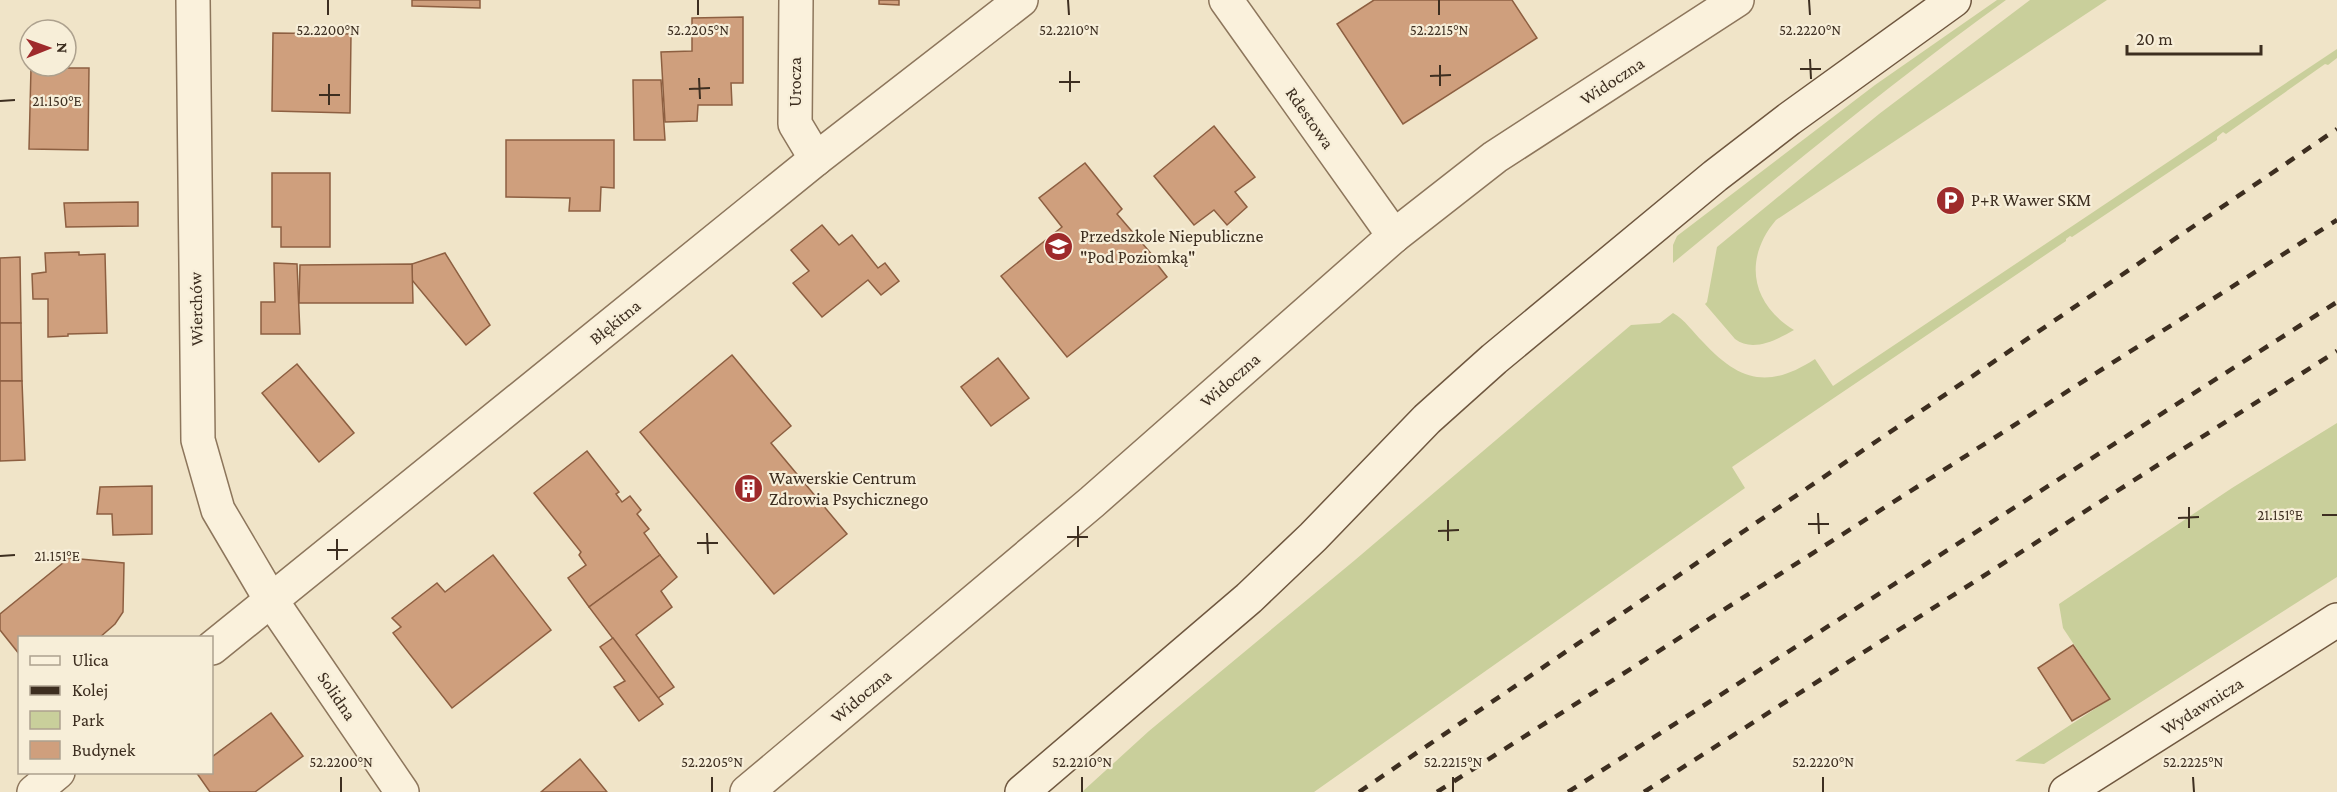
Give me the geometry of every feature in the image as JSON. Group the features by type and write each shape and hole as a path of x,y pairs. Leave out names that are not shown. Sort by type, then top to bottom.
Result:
{"street":[{"name":"Wierchów","path":"192,0 198,440 218,510 271,600"},
{"name":"Urocza","path":"796,0 795,124 816,159"},
{"name":"Błękitna","path":"213,647 816,159 1021,0"},
{"name":"Rdestowa","path":"1226,0 1394,236"},
{"name":"Widoczna","path":"747,792 1092,502 1394,236 1495,157 1737,0"},
{"path":"1022,792 1249,598 1313,537 1427,419 1494,359 1715,176 1954,0"},
{"name":"Solidna","path":"271,600 402,792"},
{"name":"Wydawnicza","path":"2066,792 2337,620"},
{"path":"34,792 56,774"}],"green space":[{"path":"1997,0 2006,0 1879,96 1673,263 1673,245 1677,236 1875,85"},
{"path":"2030,0 2107,0 1776,220 1759,250 1756,280 1768,307 1794,330 1757,345 1742,343 1735,339 1705,304 1717,247 1879,114"},
{"path":"2337,49 2337,58 2328,65 2325,64 2226,134 2223,132 2217,140 2072,237 2070,236 2066,241 1732,467 1745,488 1314,792 1082,792 1149,731 1355,560 1631,325 1660,323 1673,313 1717,355 1743,373 1756,377 1783,375 1815,359 1833,386"},
{"path":"2337,423 2337,577 2044,764 2015,761 2110,699 2063,628 2059,604 2232,488"}],"building":[{"path":"412,0 480,0 480,8 412,6"},
{"path":"879,0 899,0 899,5 879,4"},
{"path":"1374,0 1512,0 1537,38 1403,124 1337,24"},
{"path":"743,17 743,83 731,83 732,105 698,105 697,121 665,122 661,52 692,51 692,18"},
{"path":"273,33 351,34 350,113 272,111"},
{"path":"78,68 89,68 88,150 29,149 31,78 78,78"},
{"path":"633,80 661,80 665,140 634,140"},
{"path":"1214,126 1255,177 1235,192 1247,207 1227,225 1214,210 1194,225 1154,176"},
{"path":"506,140 614,140 614,188 601,187 600,211 569,211 570,198 506,197"},
{"path":"1085,163 1122,209 1117,214 1154,257 1153,259 1167,277 1067,357 1001,276 1062,227 1039,198"},
{"path":"272,173 330,173 330,247 281,247 281,227 272,227"},
{"path":"138,202 138,226 66,227 64,203"},
{"path":"822,225 839,245 852,235 878,268 885,263 899,281 881,295 868,280 822,317 793,283 809,271 791,250"},
{"path":"79,252 79,255 105,254 107,333 48,337 48,299 33,299 32,274 46,272 45,253"},
{"path":"445,253 490,325 466,345 412,280 412,264"},
{"path":"20,257 21,323 0,323 0,258"},
{"path":"274,263 297,264 300,334 261,334 261,302 275,302"},
{"path":"412,264 413,303 299,303 300,265"},
{"path":"0,323 21,323 22,381 0,381"},
{"name":"Wawerskie Centrum Zdrowia Psychicznego","path":"732,355 791,426 771,443 847,534 774,594 640,432"},
{"path":"998,358 1029,398 991,426 961,387"},
{"path":"297,364 354,433 319,462 262,393"},
{"path":"0,381 22,381 25,460 0,461"},
{"path":"587,451 619,492 616,494 622,502 630,496 641,510 637,514 649,529 644,533 660,555 589,607 568,578 586,565 579,555 581,552 534,493"},
{"path":"152,486 152,534 113,535 112,514 97,514 100,487"},
{"path":"493,555 551,630 452,708 393,633 401,627 392,618 437,583 445,592"},
{"path":"660,555 677,577 661,591 672,607 636,635 674,687 658,698 589,607"},
{"path":"69,558 124,563 123,612 115,624 101,636 18,636 18,652 0,630 0,614"},
{"path":"613,638 663,704 639,721 614,687 625,681 600,647"},
{"path":"2073,645 2110,699 2072,721 2038,668"},
{"path":"271,713 303,756 255,792 210,792 197,774 213,774 213,756"},
{"path":"580,759 607,792 541,792"}],"railway":[{"path":"1359,792 2337,129"},
{"path":"1437,792 2337,220"},
{"path":"1568,792 2337,302"},
{"path":"1644,792 2337,351"}],"place":[{"name":"P+R Wawer SKM","path":"1950,200"},
{"name":"Przedszkole Niepubliczne \"Pod Poziomką\"","path":"1059,246"},
{"name":"Wawerskie Centrum Zdrowia Psychicznego","path":"748,488"}]}
